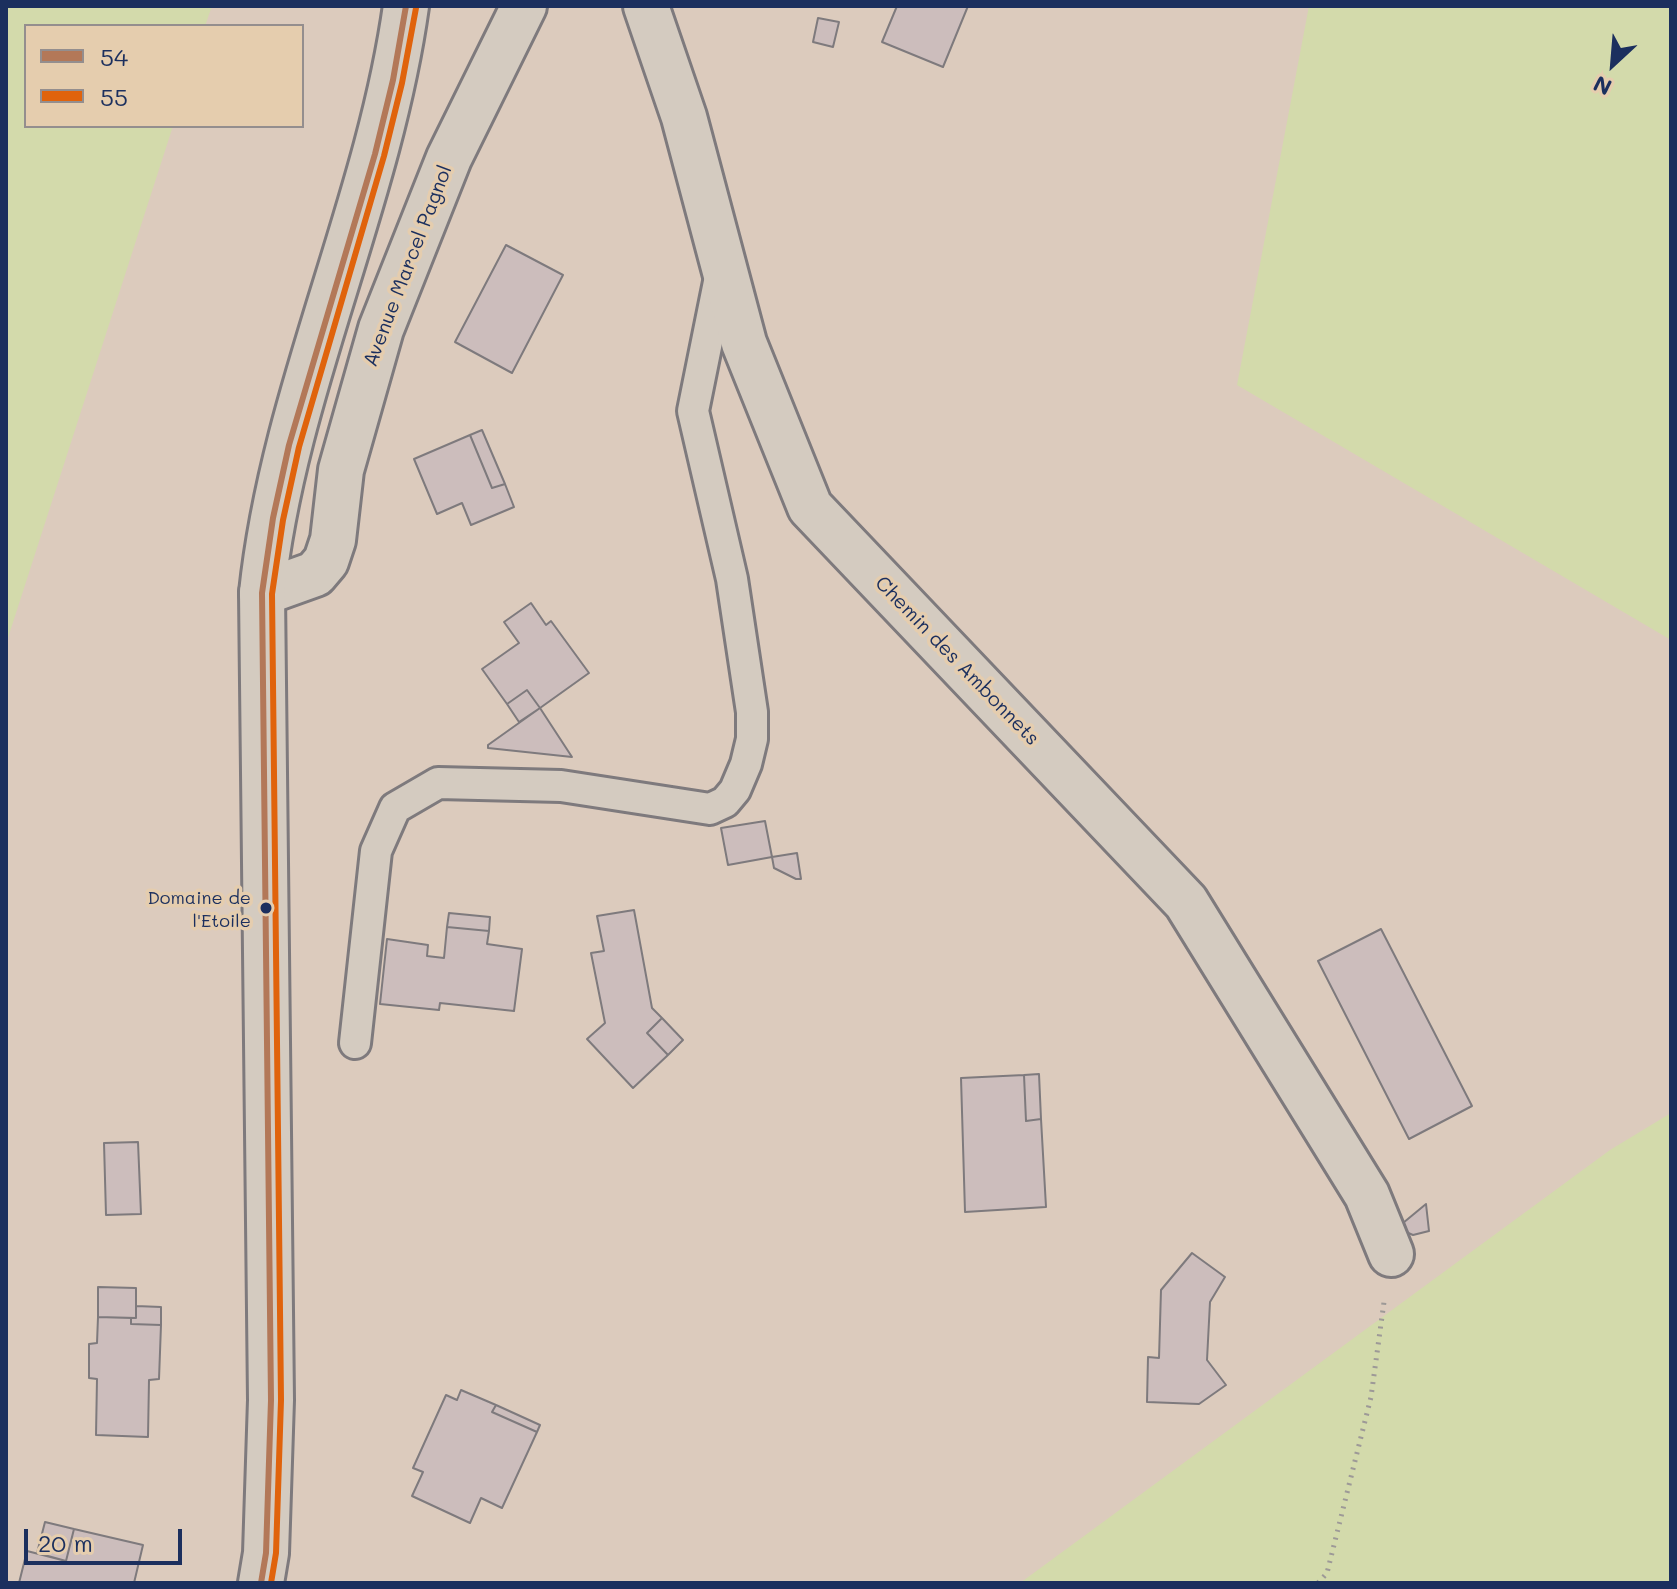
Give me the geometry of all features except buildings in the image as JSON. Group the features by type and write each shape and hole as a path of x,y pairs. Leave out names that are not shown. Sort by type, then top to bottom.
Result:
{"street":[{"path":"261,1583 266,1553 271,1400 262,593 277,498 389,98 406,6"},
{"name":"Avenue Marcel Pagnol","path":"262,593 315,574 326,561 333,540 341,470 381,329 449,158 524,6"},
{"name":"Chemin des Ambonnets","path":"646,6 684,117 744,343 810,507 1186,902 1367,1195 1391,1254"}],"lane":[{"path":"355,1043 376,851 395,808 438,783 561,786 710,809 725,802 735,790 752,739 752,712 732,579 693,411 723,262"}],"path":[{"path":"1318,1583 1327,1573 1371,1397 1391,1254"}],"green space":[{"path":"6,6 212,6 206,24 24,24 24,128 172,128 6,644"},
{"path":"1309,6 1671,6 1671,640 1237,385"},
{"path":"1671,1113 1671,1583 1020,1583 1610,1150"}],"transit line":[{"name":"54","path":"261,1583 266,1553 271,1400 262,593 273,518 289,445 375,154 393,80 406,6"},
{"name":"55","path":"271,1583 276,1553 281,1400 272,594 283,520 299,447 384,156 416,8"}],"place":[{"name":"Domaine de l'Etoile","path":"266,908"}]}
